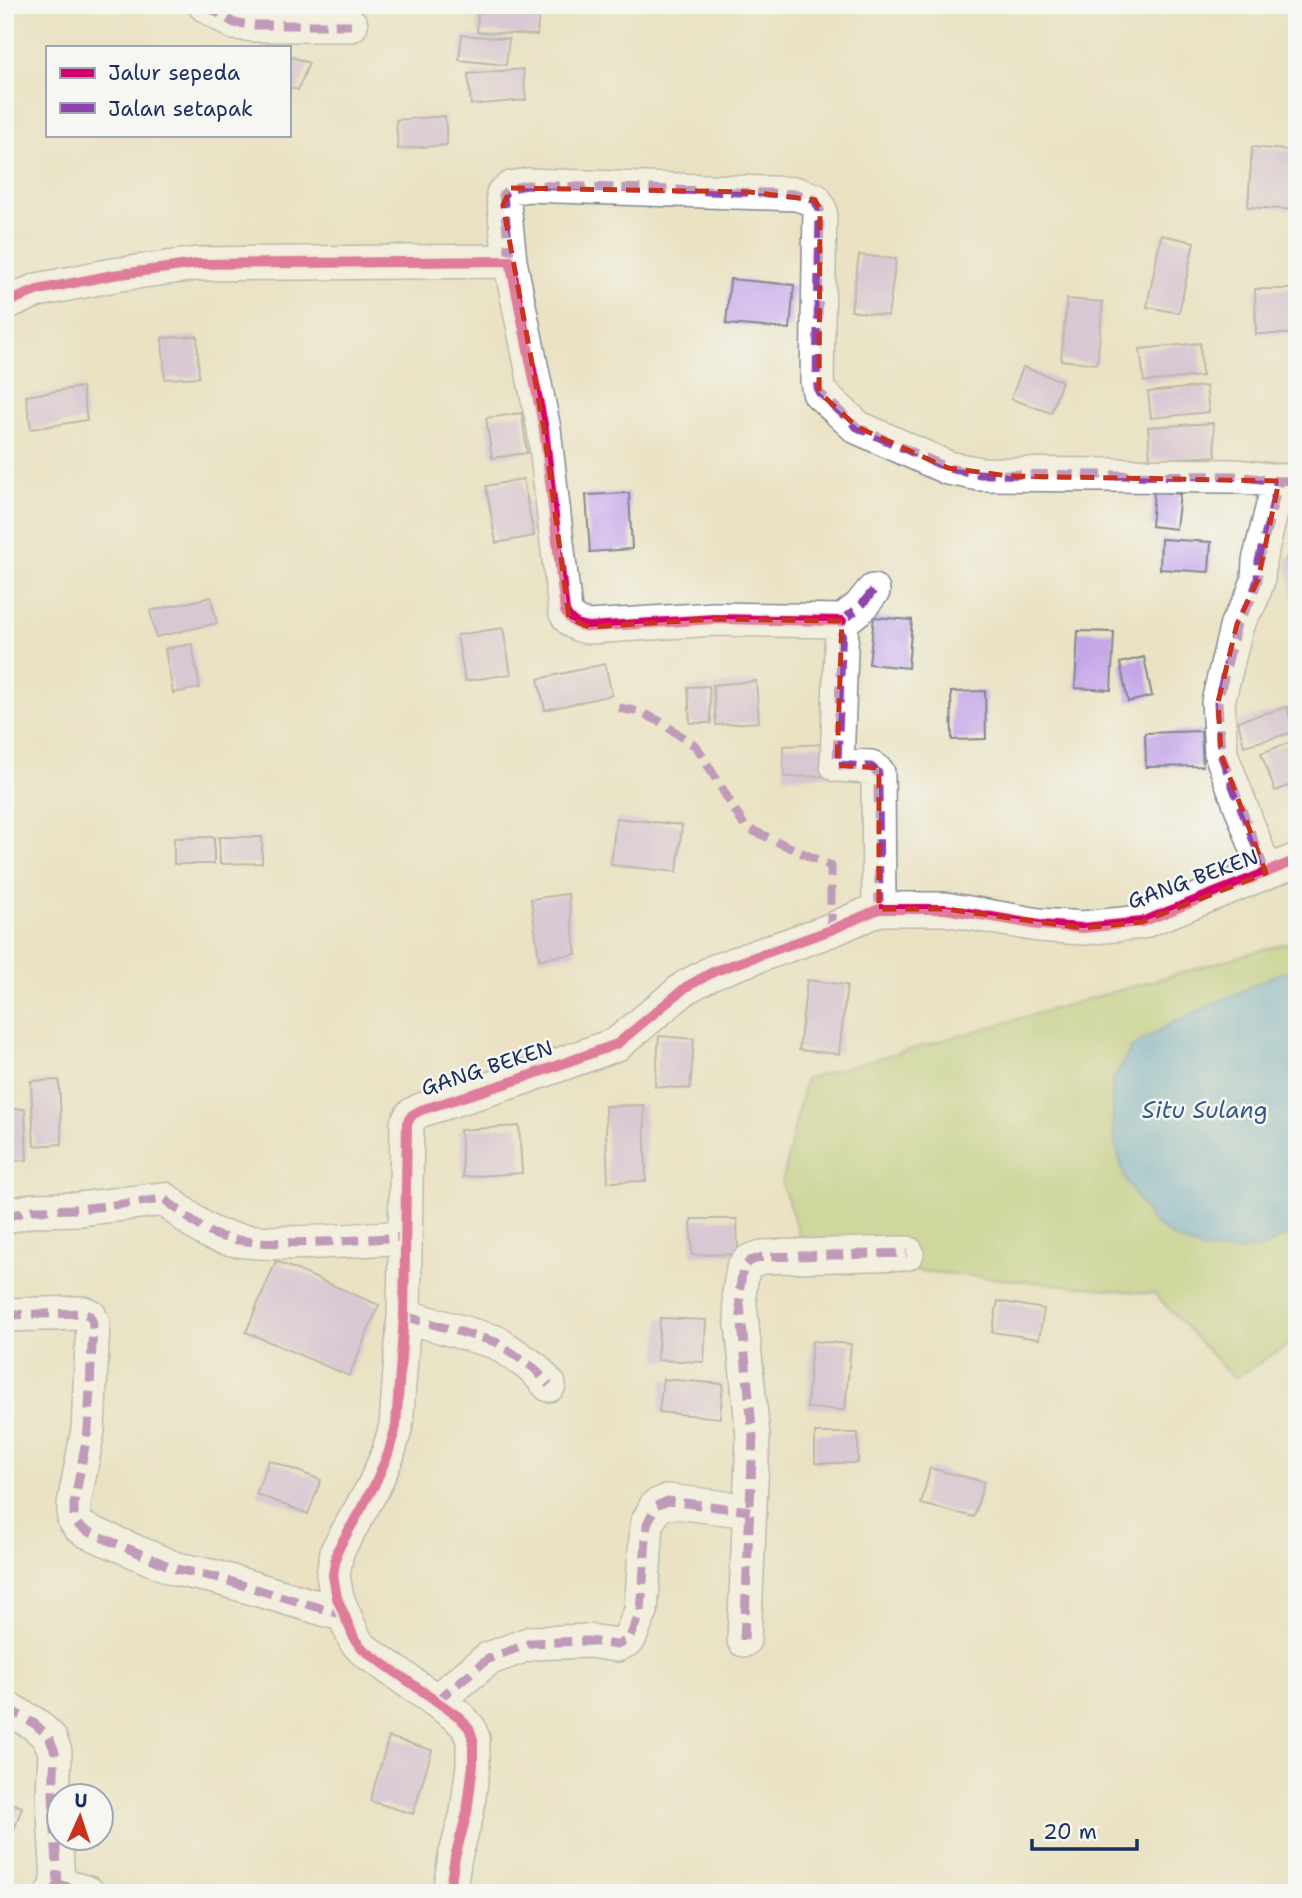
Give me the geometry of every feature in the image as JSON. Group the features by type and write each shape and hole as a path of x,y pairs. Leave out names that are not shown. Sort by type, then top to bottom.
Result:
{"street":[{"path":"205,5 233,23 351,25"},
{"path":"873,591 860,607 842,621 714,619 589,626 575,624 569,618 565,611 544,429 510,261 503,194 511,188 527,185 797,194 815,200 820,210 819,392 857,427 948,468 980,474 1235,476 1288,480 1259,561 1258,580 1251,600 1237,624 1218,702 1221,754 1266,873"},
{"path":"5,303 38,290 113,275 197,264 510,261"},
{"path":"842,621 837,765 872,768 878,772 879,909"},
{"name":"GANG BEKEN","path":"449,1893 467,1813 474,1745 469,1728 364,1650 355,1640 334,1586 334,1562 345,1534 374,1486 388,1454 396,1426 404,1316 407,1123 417,1112 617,1044 686,987 715,971 831,930 879,909 945,909 1039,925 1083,928 1142,922 1297,860"},
{"path":"5,1217 33,1210 79,1209 164,1199 209,1232 242,1241 285,1243 405,1237"},
{"path":"744,1640 753,1437 739,1294 743,1268 750,1261 762,1257 907,1253"},
{"path":"5,1315 83,1313 90,1317 93,1323 88,1430 74,1504 74,1519 79,1526 176,1569 215,1577 344,1615"},
{"path":"404,1316 496,1342 534,1368 549,1385"},
{"path":"436,1701 488,1659 531,1643 589,1640 617,1646 629,1639 641,1611 644,1536 649,1516 656,1506 668,1501 750,1511"},
{"path":"5,1707 35,1724 49,1737 55,1752 53,1795 66,1890"}],"highlighted area":[{"path":"511,188 750,192 815,200 820,210 819,392 857,427 948,468 1009,476 1279,481 1258,580 1237,624 1218,702 1221,754 1266,873 1142,922 1083,928 945,909 879,909 879,768 837,765 842,621 714,619 589,627 569,618 544,429 503,205"}],"green space":[{"path":"1297,940 1297,1339 1234,1379 1155,1294 808,1260 782,1184 805,1079"}],"water":[{"name":"Situ Sulang","path":"1297,970 1297,1229 1263,1248 1236,1251 1202,1250 1173,1237 1153,1223 1125,1179 1114,1139 1112,1082 1132,1047 1170,1024 1278,974"}],"building":[{"path":"478,9 539,12 537,35 477,32"},
{"path":"462,35 509,39 506,65 459,60"},
{"path":"290,56 309,63 298,90 290,87"},
{"path":"523,69 526,100 471,105 468,74"},
{"path":"445,116 447,145 398,149 396,120"},
{"path":"1252,147 1297,151 1297,210 1248,207"},
{"path":"1161,235 1194,242 1179,313 1147,307"},
{"path":"859,255 896,259 888,316 851,311"},
{"path":"730,279 794,285 790,329 726,324"},
{"path":"1255,289 1295,289 1295,334 1256,334"},
{"path":"1067,299 1103,302 1097,364 1061,360"},
{"path":"197,336 199,377 165,379 162,338"},
{"path":"1200,343 1202,376 1144,382 1140,349"},
{"path":"1023,367 1062,381 1051,413 1011,399"},
{"path":"1206,386 1209,412 1151,418 1148,392"},
{"path":"82,387 87,420 31,429 26,396"},
{"path":"5,412 11,413 7,452 5,452"},
{"path":"522,413 527,453 492,458 486,418"},
{"path":"1213,423 1216,456 1150,460 1148,427"},
{"path":"523,479 534,536 496,543 486,486"},
{"path":"1154,491 1180,494 1176,529 1151,526"},
{"path":"629,493 632,549 590,552 586,495"},
{"path":"1161,539 1211,542 1209,572 1160,569"},
{"path":"1297,556 1297,609 1295,609 1286,558"},
{"path":"211,597 217,623 156,637 150,611"},
{"path":"874,617 912,620 908,668 869,664"},
{"path":"503,628 511,674 465,681 457,635"},
{"path":"1078,631 1114,632 1111,690 1075,688"},
{"path":"192,644 200,688 173,693 165,649"},
{"path":"1144,657 1152,696 1128,702 1120,663"},
{"path":"605,664 612,695 545,710 538,679"},
{"path":"756,681 759,722 716,725 713,685"},
{"path":"709,686 711,723 690,723 688,687"},
{"path":"985,691 986,739 952,740 951,692"},
{"path":"1287,707 1294,732 1244,746 1238,721"},
{"path":"1201,731 1203,766 1146,767 1145,733"},
{"path":"1294,741 1297,747 1297,783 1275,791 1261,753"},
{"path":"826,744 827,776 784,777 783,746"},
{"path":"616,818 682,825 677,872 611,865"},
{"path":"214,837 214,864 174,864 174,838"},
{"path":"219,837 262,837 262,863 220,864"},
{"path":"568,894 576,954 539,959 531,899"},
{"path":"807,980 847,985 839,1054 799,1050"},
{"path":"659,1036 694,1039 690,1089 655,1086"},
{"path":"59,1080 62,1144 34,1146 31,1081"},
{"path":"644,1105 646,1181 608,1182 605,1106"},
{"path":"5,1109 25,1109 27,1160 5,1161"},
{"path":"519,1126 522,1173 463,1177 460,1130"},
{"path":"691,1219 737,1219 738,1254 692,1255"},
{"path":"276,1261 379,1305 349,1376 246,1332"},
{"path":"998,1301 1044,1309 1039,1339 992,1332"},
{"path":"660,1318 706,1320 704,1362 657,1360"},
{"path":"812,1341 851,1344 845,1410 807,1408"},
{"path":"663,1379 723,1384 720,1418 659,1412"},
{"path":"815,1433 858,1433 858,1463 815,1463"},
{"path":"269,1460 321,1480 308,1514 256,1494"},
{"path":"930,1468 984,1482 974,1517 921,1504"},
{"path":"389,1737 432,1750 413,1814 370,1801"},
{"path":"5,1801 22,1807 6,1853 5,1853"}],"marked path":[{"path":"205,5 234,23 351,25"},
{"path":"510,261 503,194 511,188 527,185 797,194 815,200 820,210 819,392 857,427 948,468 980,474 1235,476 1279,481"},
{"path":"1266,873 1221,754 1218,702 1237,624 1251,600 1258,580 1259,561 1279,481 1297,480"},
{"path":"873,591 860,607 842,621 837,765 871,767 878,773 879,909"},
{"path":"619,708 640,712 659,721 697,747 745,827 831,866 831,930"},
{"path":"5,1217 33,1210 79,1209 164,1199 207,1231 247,1241 303,1243 405,1237"},
{"path":"744,1640 753,1437 739,1294 743,1268 750,1261 762,1257 907,1253"},
{"path":"5,1315 83,1313 90,1316 93,1323 88,1430 74,1504 74,1519 79,1526 176,1569 215,1577 344,1615"},
{"path":"404,1316 496,1342 534,1368 549,1385"},
{"path":"436,1701 488,1659 531,1643 589,1641 617,1645 629,1639 641,1611 647,1524 656,1506 668,1501 750,1511"},
{"path":"5,1707 35,1724 49,1737 55,1752 53,1795 58,1884 53,1893"},
{"path":"58,1884 88,1893"}],"cycle path":[{"path":"5,303 38,290 113,275 197,264 510,261 544,429 565,611 569,618 577,624 589,627 714,619 842,621"},
{"path":"449,1893 467,1813 473,1765 473,1739 469,1728 459,1717 364,1650 355,1640 337,1598 333,1575 337,1551 374,1486 388,1454 396,1426 404,1316 407,1123 412,1115 617,1044 686,987 715,971 831,930 879,909 945,909 1039,925 1083,928 1142,922 1297,860"}]}
